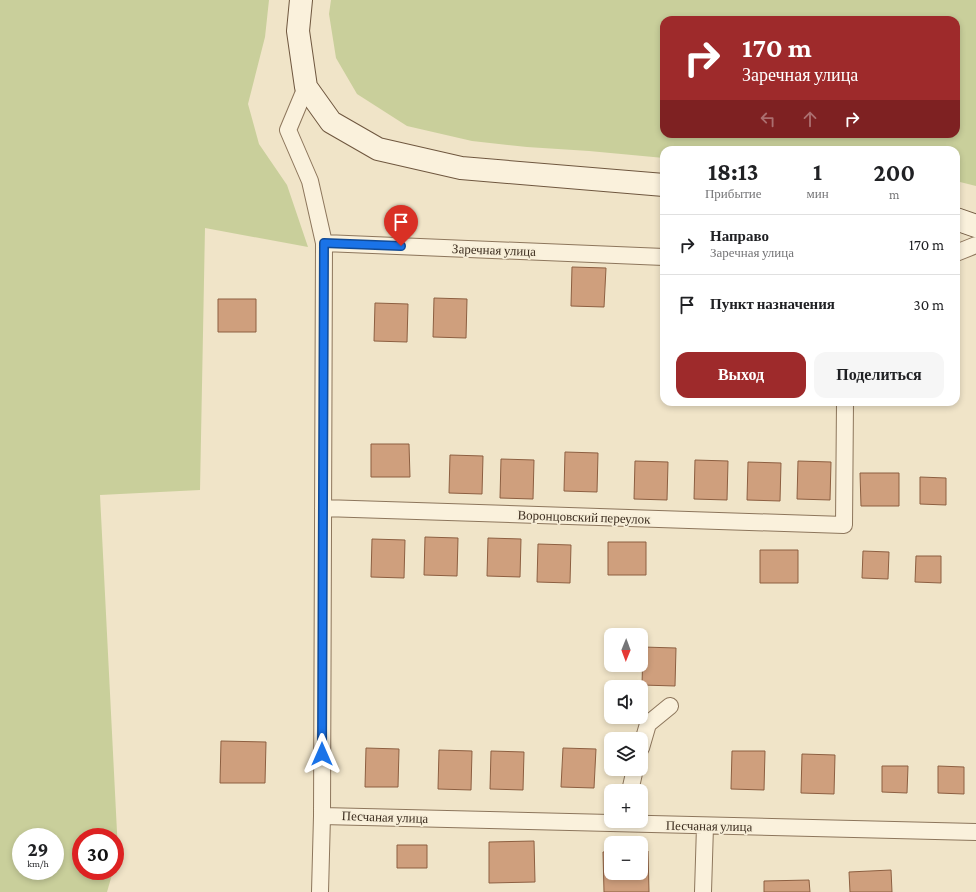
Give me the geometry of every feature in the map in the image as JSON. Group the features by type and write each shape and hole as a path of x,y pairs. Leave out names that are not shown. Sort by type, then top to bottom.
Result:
{"main road":[{"path":"301,0 298,31 306,87 331,122 378,149 461,168 660,185"},
{"path":"960,220 976,226"}],"street":[{"path":"306,87 288,130 310,181 324,243 322,816 320,892"},
{"name":"Заречная улица","path":"324,243 660,257"},
{"path":"960,251 976,245"},
{"name":"Воронцовский переулок","path":"323,508 844,525 845,406"},
{"path":"646,732 648,724 670,706"},
{"name":"Песчаная улица","path":"322,816 604,822"},
{"name":"Песчаная улица","path":"648,823 705,826 976,832"},
{"path":"703,892 705,826"}],"green space":[{"path":"0,0 269,0 265,37 248,104 259,144 287,185 308,247 205,228 200,490 100,495 117,828 72,828 72,880 110,880 107,892 0,892"},
{"path":"331,0 976,0 976,186 960,182 960,146 660,146 660,158 472,141 407,126 357,94 336,58 329,14"}],"building":[{"path":"572,267 606,268 604,307 571,306"},
{"path":"434,298 467,299 466,338 433,337"},
{"path":"218,299 256,299 256,332 218,332"},
{"path":"375,303 408,304 407,342 374,341"},
{"path":"371,444 409,444 410,477 371,477"},
{"path":"565,452 598,453 597,492 564,491"},
{"path":"450,455 483,456 482,494 449,493"},
{"path":"501,459 534,460 533,499 500,498"},
{"path":"695,460 728,461 727,500 694,499"},
{"path":"635,461 668,462 667,500 634,499"},
{"path":"798,461 831,462 830,500 797,499"},
{"path":"748,462 781,463 780,501 747,500"},
{"path":"860,473 899,473 899,506 861,506"},
{"path":"920,477 946,478 946,505 920,504"},
{"path":"425,537 458,538 457,576 424,575"},
{"path":"488,538 521,539 520,577 487,576"},
{"path":"372,539 405,540 404,578 371,577"},
{"path":"608,542 646,542 646,575 608,575"},
{"path":"538,544 571,545 570,583 537,582"},
{"path":"760,550 798,550 798,583 760,583"},
{"path":"863,551 889,552 888,579 862,578"},
{"path":"916,556 941,556 941,583 915,582"},
{"path":"648,647 676,648 675,686 648,685 648,680 642,680 642,672 648,672"},
{"path":"221,741 266,742 265,783 220,783"},
{"path":"366,748 399,749 398,787 365,787"},
{"path":"563,748 596,749 594,788 561,787"},
{"path":"439,750 472,751 471,790 438,789"},
{"path":"491,751 524,752 523,790 490,789"},
{"path":"732,751 765,751 764,790 731,789"},
{"path":"802,754 835,755 834,794 801,793"},
{"path":"882,766 908,766 907,793 882,792"},
{"path":"938,766 964,767 964,794 938,793"},
{"path":"534,841 535,882 489,883 489,842"},
{"path":"397,845 427,845 427,868 397,868"},
{"path":"648,851 649,892 604,892 603,852 604,880 648,880"},
{"path":"891,870 892,892 850,892 849,872"},
{"path":"809,880 810,892 764,892 764,881"}],"route":[{"path":"322,754 324,243 401,246"}]}
